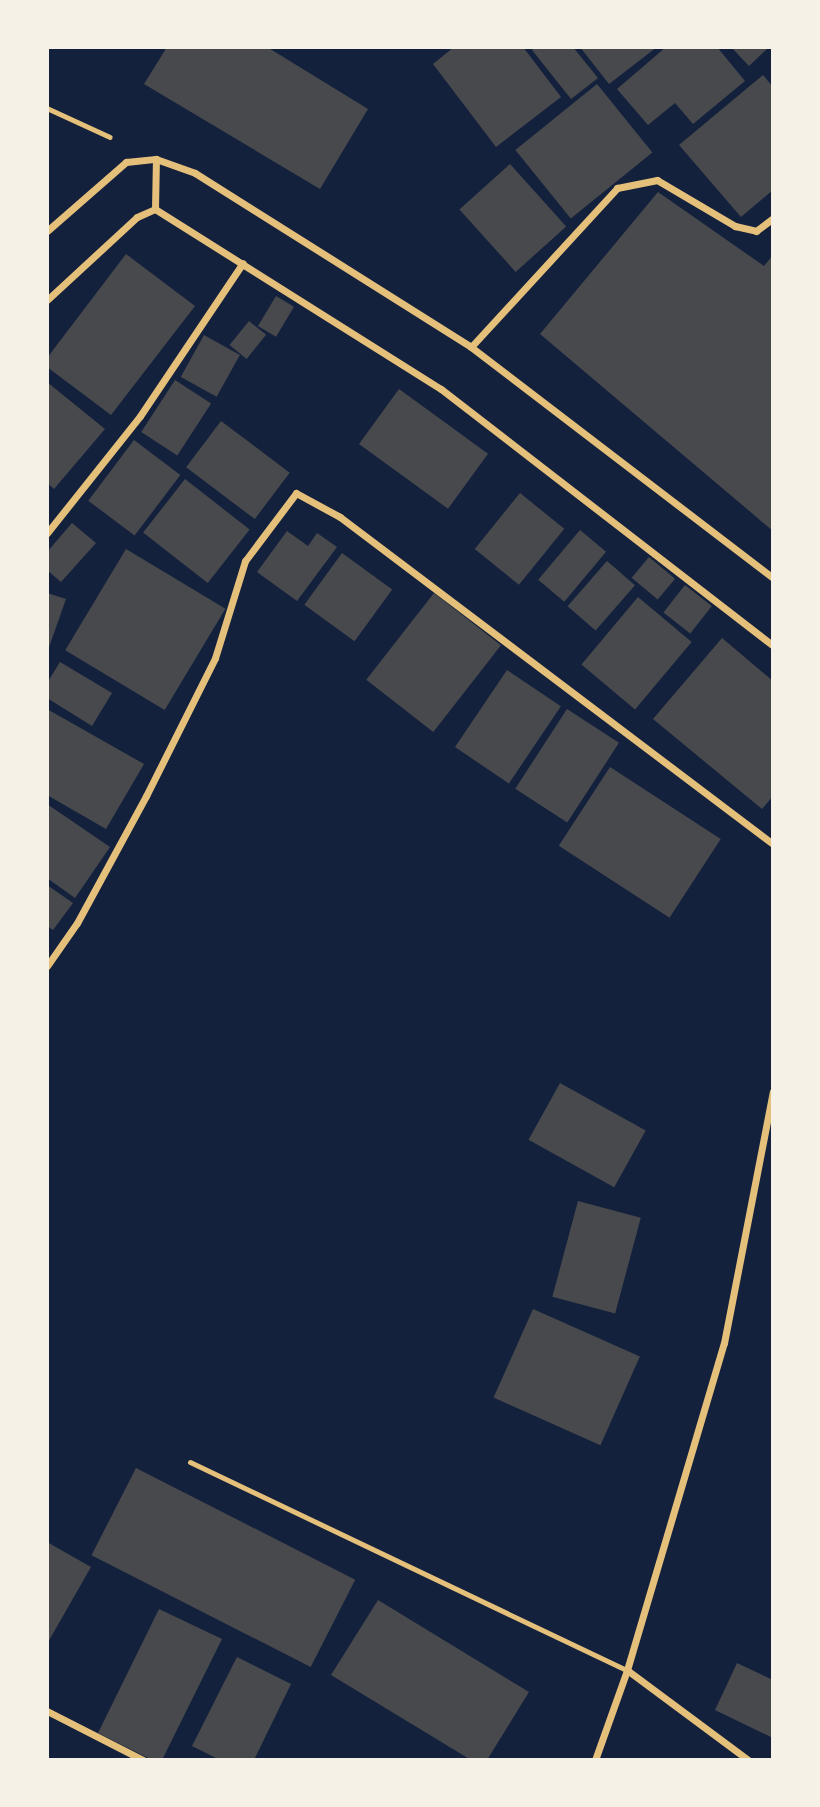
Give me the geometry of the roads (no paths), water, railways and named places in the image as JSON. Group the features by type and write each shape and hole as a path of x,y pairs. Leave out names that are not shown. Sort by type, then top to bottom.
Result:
{"street":[{"path":"155,209 156,159"},
{"path":"47,232 126,162 156,159 195,173 471,347 773,578"},
{"path":"471,347 617,188 657,180 735,226 756,231 773,218"},
{"path":"155,209 441,389 773,646"},
{"path":"47,300 137,218 155,209"},
{"path":"47,533 140,416 243,263"},
{"path":"47,966 77,923 146,796 209,671 245,561 296,493 340,517 773,844"},
{"path":"594,1760 627,1670 724,1343 773,1092"},
{"path":"627,1670 748,1760"},
{"path":"47,1711 143,1760"}],"lane":[{"path":"191,1462 627,1670"}]}
